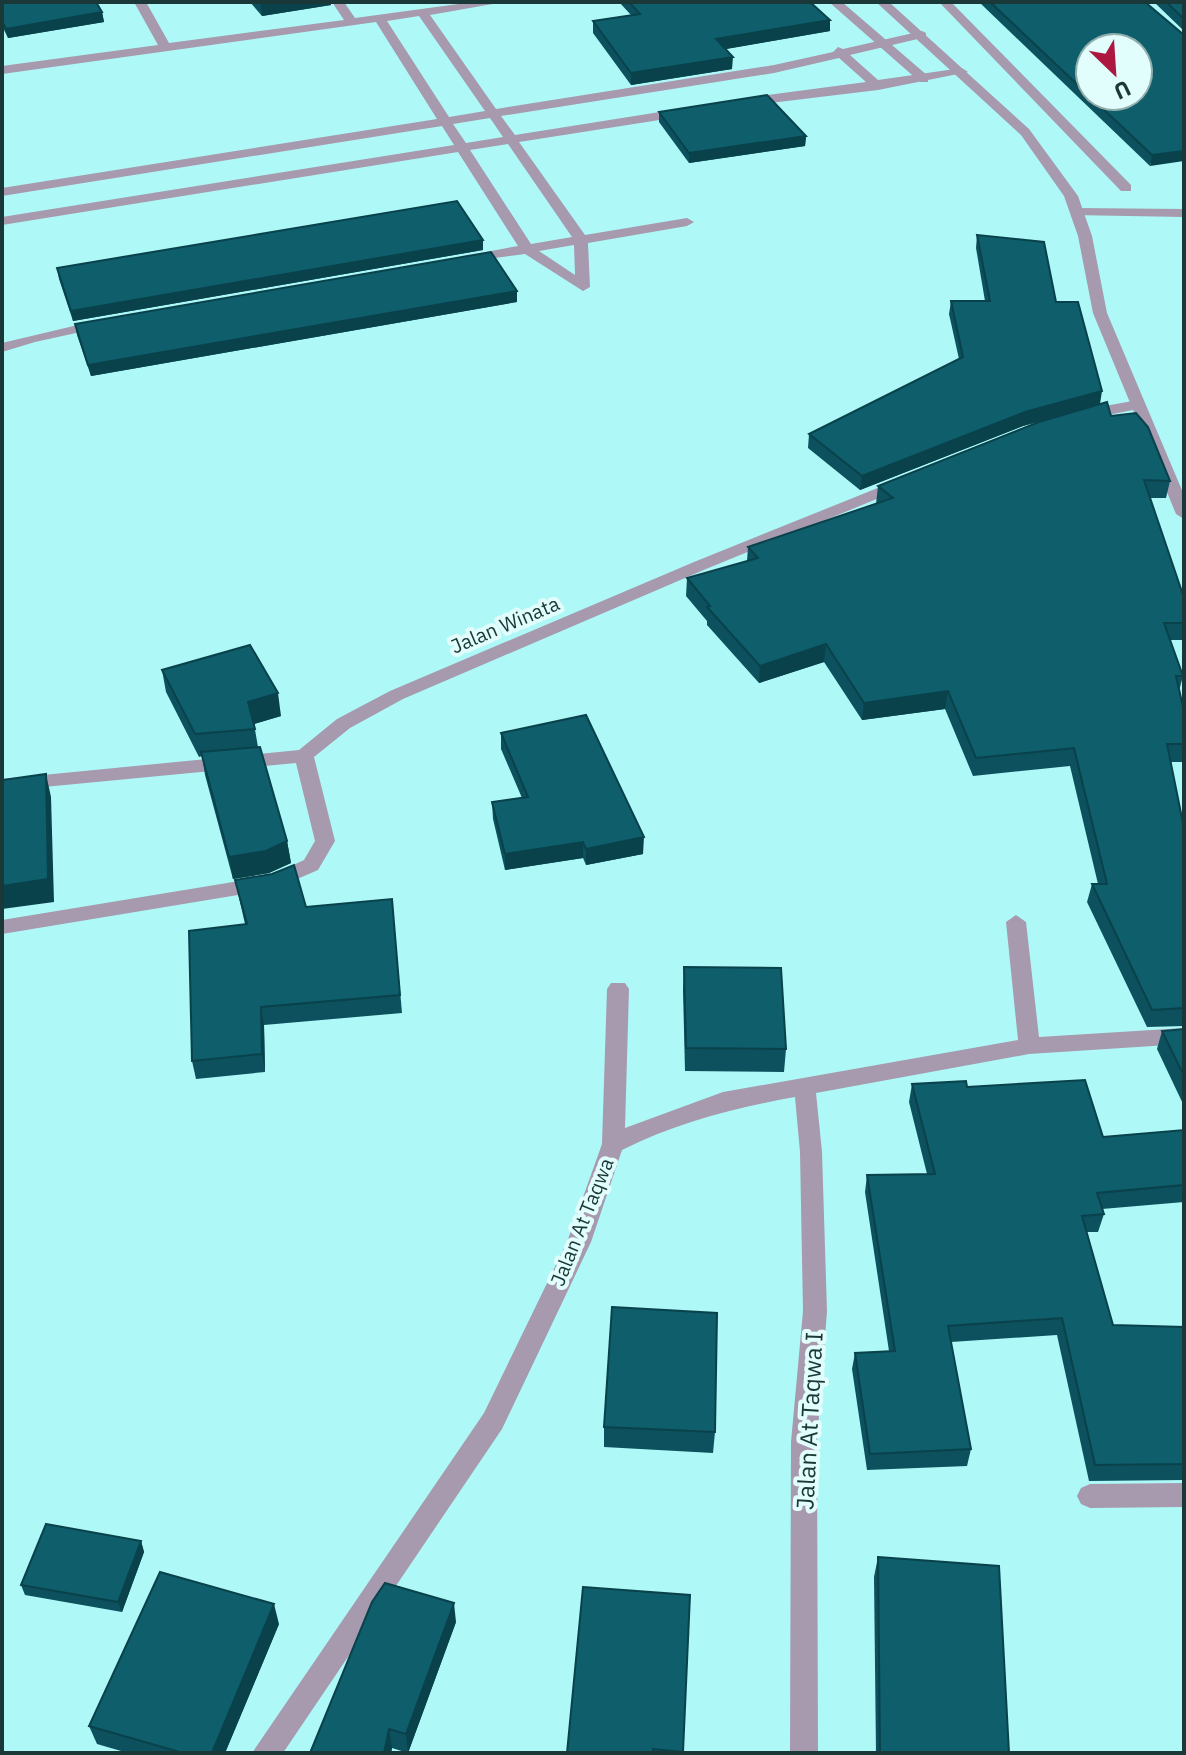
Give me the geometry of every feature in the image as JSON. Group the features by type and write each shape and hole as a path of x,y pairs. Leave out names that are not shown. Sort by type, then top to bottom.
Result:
{"street":[{"path":"140,2 166,48"},
{"path":"338,2 352,22"},
{"path":"2,70 498,2"},
{"path":"835,2 924,79"},
{"path":"882,2 922,35 1025,132 1071,196 1100,313 1184,511"},
{"path":"945,2 1126,188"},
{"path":"379,18 527,249 583,287 581,240 423,13"},
{"path":"2,192 774,69 838,51 922,35"},
{"path":"838,51 878,86"},
{"path":"774,69 798,93"},
{"path":"737,103 798,93 878,86 962,72"},
{"path":"2,221 707,108"},
{"path":"226,156 241,183"},
{"path":"1077,212 1184,213"},
{"path":"449,263 687,222"},
{"path":"2,348 31,338 122,320"},
{"path":"1059,422 1101,409 1138,405"},
{"name":"Jalan Winata","path":"304,756 322,735 409,690 740,546 911,480"},
{"path":"2,785 304,756 325,841 311,865 274,882 2,927"},
{"path":"1016,922 1029,1046"},
{"path":"613,1144 618,989"},
{"name":"Jalan At Taqwa","path":"266,1753 493,1421 579,1242 613,1144 652,1125 723,1101 805,1089 1029,1046 1184,1036"},
{"name":"Jalan At Taqwa I","path":"804,1753 804,1442 815,1311 811,1152 805,1089"},
{"path":"1090,1496 1184,1495"}],"building":[{"path":"2,2 96,2 102,12 6,29 2,21"},
{"path":"629,2 810,2 830,20 716,39 733,57 631,73 593,21 640,14"},
{"path":"990,2 1145,2 1184,35 1184,151 1152,155 1106,112 1154,112 1154,32 1074,32 1074,81"},
{"path":"1166,2 1184,2 1184,19"},
{"path":"767,95 806,136 689,153 659,112"},
{"path":"457,201 483,240 71,311 57,268"},
{"path":"977,235 1044,242 1056,302 1078,302 1102,391 1025,412 862,476 809,434 963,357 951,301 990,301"},
{"path":"491,252 517,291 88,365 75,324"},
{"path":"1107,402 1111,416 1136,413 1148,427 1170,481 1144,480 1184,598 1184,623 1164,623 1183,676 1176,676 1184,711 1184,744 1167,744 1184,828 1184,1008 1152,1010 1092,884 1107,884 1074,748 976,758 948,691 864,703 826,644 760,666 707,607 710,606 687,578 758,558 748,547 893,498 878,486 1039,422"},
{"path":"250,645 278,693 248,702 255,729 195,734 162,670"},
{"path":"586,715 644,837 586,849 583,842 505,854 492,802 528,797 501,733"},
{"path":"260,747 287,841 266,851 229,857 201,752"},
{"path":"46,774 48,879 2,886 2,780"},
{"path":"294,865 306,907 392,899 400,995 261,1007 262,1054 192,1061 189,931 247,924 235,880 272,874"},
{"path":"684,967 781,968 786,1049 686,1048"},
{"path":"1184,1029 1184,1076 1162,1031"},
{"path":"1085,1080 1103,1137 1184,1130 1184,1185 1097,1193 1104,1214 1082,1216 1113,1325 1184,1327 1184,1464 1095,1465 1062,1318 948,1326 971,1449 870,1454 855,1353 895,1351 867,1175 935,1174 912,1084 966,1081 967,1087"},
{"path":"612,1307 717,1313 715,1432 604,1427"},
{"path":"46,1524 141,1541 118,1602 21,1585"},
{"path":"878,1557 999,1566 1009,1753 880,1753"},
{"path":"160,1572 274,1604 212,1753 183,1753 89,1726"},
{"path":"385,1583 454,1603 406,1734 389,1729 384,1753 310,1753 372,1602"},
{"path":"583,1587 690,1595 683,1752 653,1749 653,1753 567,1753"}]}
